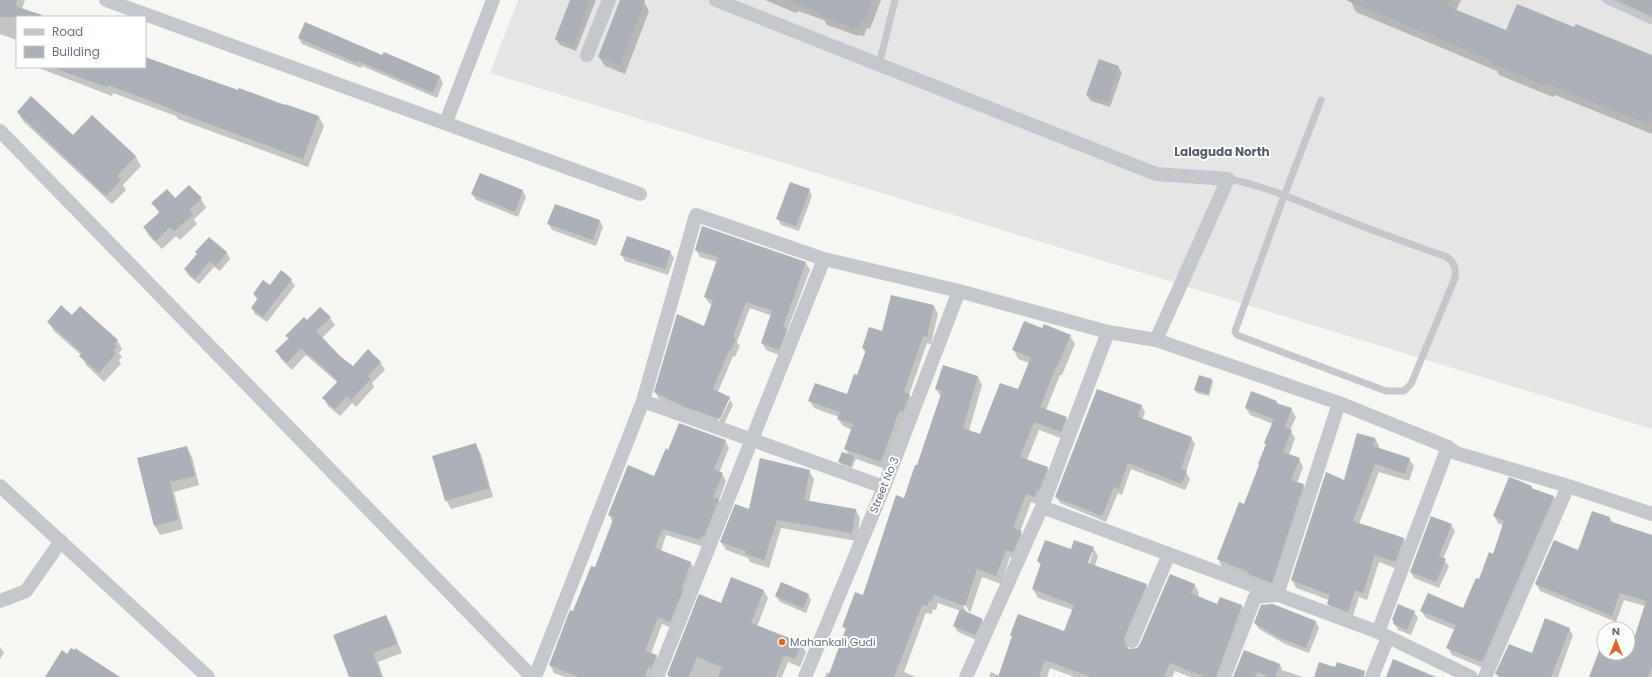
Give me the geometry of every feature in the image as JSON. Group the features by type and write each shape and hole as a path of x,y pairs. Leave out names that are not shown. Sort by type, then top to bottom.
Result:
{"street":[{"path":"106,0 446,122 640,194"},
{"path":"446,122 493,0"},
{"path":"587,55 609,0"},
{"path":"716,0 1156,174 1228,178 1156,340"},
{"path":"0,131 534,677 642,401 696,214 824,259 959,291 1108,332 1156,340 1339,403 1448,447 1456,453 1568,486 1652,514"},
{"path":"657,677 824,259"},
{"name":"Street No 3","path":"805,677 884,487 959,291"},
{"path":"966,677 1042,507 1108,332"},
{"path":"642,401 884,487"},
{"path":"1278,595 1339,403"},
{"path":"1372,677 1383,635 1448,447"},
{"path":"0,486 208,677"},
{"path":"1485,677 1568,486"},
{"path":"1042,507 1383,635 1471,677"},
{"path":"0,601 26,591 61,541"},
{"path":"1132,641 1169,554"},
{"path":"1224,677 1255,597 1278,595"}],"lane":[{"path":"879,65 895,0"},
{"path":"1606,0 1652,21"},
{"path":"1228,178 1253,184 1284,196 1447,257 1454,262 1456,270 1455,278 1411,384 1404,391 1386,391 1237,335 1235,332 1284,196 1321,100"}],"shaded area":[{"path":"518,0 1652,0 1652,429 490,73"}],"building":[{"path":"0,0 17,0 15,6 42,15 42,16 0,17"},
{"path":"570,0 590,0 573,46 555,39"},
{"path":"620,0 645,0 620,65 598,57"},
{"path":"792,0 872,0 865,21 862,19 859,28 853,26 853,28 821,16 822,13 792,2"},
{"path":"1346,0 1449,0 1447,6 1506,30 1517,4 1574,27 1576,24 1652,55 1652,114 1648,124 1548,84 1547,86 1492,64 1493,61"},
{"path":"1618,0 1652,0 1652,16"},
{"path":"305,22 382,55 384,52 440,76 433,93 358,61 357,63 298,38"},
{"path":"146,57 238,90 239,88 319,116 303,159 108,85 107,87 56,69 146,68"},
{"path":"1099,59 1119,66 1107,102 1086,95"},
{"path":"31,96 73,135 92,115 136,156 117,176 121,180 106,196 17,112"},
{"path":"480,173 523,190 515,212 471,194"},
{"path":"790,182 810,189 796,226 776,219"},
{"path":"189,185 202,198 189,210 193,215 174,231 170,227 156,241 143,227 160,212 151,203 167,189 175,198"},
{"path":"555,204 600,220 593,240 547,224"},
{"path":"702,226 806,262 783,327 787,329 779,350 761,343 772,311 746,302 733,337 736,338 731,351 729,350 713,389 730,397 720,419 685,407 654,392 677,314 704,326 713,300 704,297 718,257 695,250"},
{"path":"627,236 671,251 665,269 620,255"},
{"path":"209,237 227,252 216,266 210,261 195,279 184,269 197,254 195,252"},
{"path":"281,270 292,279 263,317 251,308 258,298 253,294 263,280 270,285"},
{"path":"891,295 934,305 927,337 923,336 904,392 910,394 903,412 899,411 881,462 844,449 853,424 837,419 840,412 808,401 815,383 847,394 854,374 857,375 866,350 862,348 869,327 882,331"},
{"path":"61,305 72,315 80,306 118,340 114,344 117,347 113,351 116,354 99,373 79,356 82,353 47,322"},
{"path":"320,307 331,317 316,331 341,357 353,366 368,349 381,362 368,376 371,379 351,400 347,396 335,409 322,398 338,381 301,348 287,363 275,351 289,338 285,336 304,317 307,320"},
{"path":"1024,321 1042,328 1044,324 1071,335 1040,407 1067,417 1061,432 1034,422 1020,457 1048,467 1039,491 1037,490 1035,497 1026,494 1013,528 1022,531 1013,552 1006,550 996,576 977,569 965,606 934,595 931,602 929,601 927,606 922,605 894,677 828,677 846,628 842,627 855,592 863,595 896,495 904,498 915,465 917,465 942,391 935,389 943,365 978,376 963,428 980,434 1000,383 1018,389 1031,357 1012,350"},
{"path":"1199,375 1212,379 1208,394 1194,390"},
{"path":"1097,389 1142,405 1138,417 1192,437 1181,469 1187,471 1182,484 1128,463 1119,489 1114,487 1102,516 1055,497"},
{"path":"1251,391 1277,401 1276,403 1292,408 1285,427 1292,430 1283,452 1300,458 1291,480 1304,484 1272,583 1248,574 1249,572 1217,559 1239,502 1244,504 1266,444 1264,443 1274,419 1245,408"},
{"path":"679,423 726,440 714,469 723,473 713,497 719,499 704,537 701,536 700,540 662,529 655,548 691,562 682,587 684,588 670,622 658,617 645,651 657,655 651,669 648,667 645,677 579,677 549,665 570,610 573,611 591,566 595,567 614,517 608,515 628,465 654,476 666,448 668,450"},
{"path":"1357,433 1375,438 1373,446 1410,458 1405,474 1375,464 1353,521 1404,538 1395,562 1375,555 1363,593 1355,590 1348,612 1327,604 1330,595 1291,580 1326,472 1344,480"},
{"path":"476,443 489,488 445,501 432,456"},
{"path":"187,446 195,476 170,482 178,520 154,526 137,458"},
{"path":"842,452 854,456 851,466 838,462"},
{"path":"760,458 810,470 804,500 856,509 852,533 777,520 764,560 745,554 746,551 720,542 735,504 749,509"},
{"path":"1509,477 1532,486 1531,488 1554,496 1482,662 1446,648 1456,625 1420,611 1428,593 1463,608 1476,578 1479,579 1489,552 1493,554 1504,521 1493,516"},
{"path":"1592,511 1610,517 1609,521 1652,535 1652,666 1648,677 1589,677 1596,659 1596,661 1636,661 1636,633 1646,601 1620,593 1612,616 1535,584 1554,540 1578,550"},
{"path":"1431,516 1452,524 1439,556 1446,559 1436,582 1410,572"},
{"path":"1045,540 1071,549 1074,540 1094,547 1088,563 1147,584 1124,638 1125,646 1129,649 1137,648 1140,644 1170,574 1195,584 1191,593 1217,604 1220,597 1242,605 1216,677 1205,677 1170,663 1164,677 1091,677 1045,660 1039,677 998,677 1012,636 1010,635 1018,614 1064,631 1074,605 1032,589 1041,563 1037,561"},
{"path":"731,577 764,590 751,623 802,643 795,659 784,655 775,677 718,677 722,667 697,657 689,677 672,677 667,675 699,594 721,603"},
{"path":"781,582 809,594 803,608 775,596"},
{"path":"1273,604 1316,621 1306,648 1280,638 1254,623 1261,605"},
{"path":"1398,604 1415,611 1407,630 1393,624 1394,621 1392,620"},
{"path":"960,609 983,619 975,635 953,626"},
{"path":"386,615 397,644 373,653 382,677 349,677 333,635"},
{"path":"1545,618 1570,628 1551,677 1503,677 1495,674 1509,644 1532,653"},
{"path":"71,648 75,650 75,648 120,677 45,677 62,650 67,654"},
{"path":"1244,650 1280,664 1275,677 1269,677 1257,672 1255,677 1233,677"},
{"path":"1393,659 1436,677 1386,677"},
{"path":"1319,662 1335,667 1337,662 1365,671 1364,677 1314,677"}],"place":[{"name":"Mahankali Gudi","path":"782,642"}],"district":[{"name":"Lalaguda North","path":"1222,151"}]}
